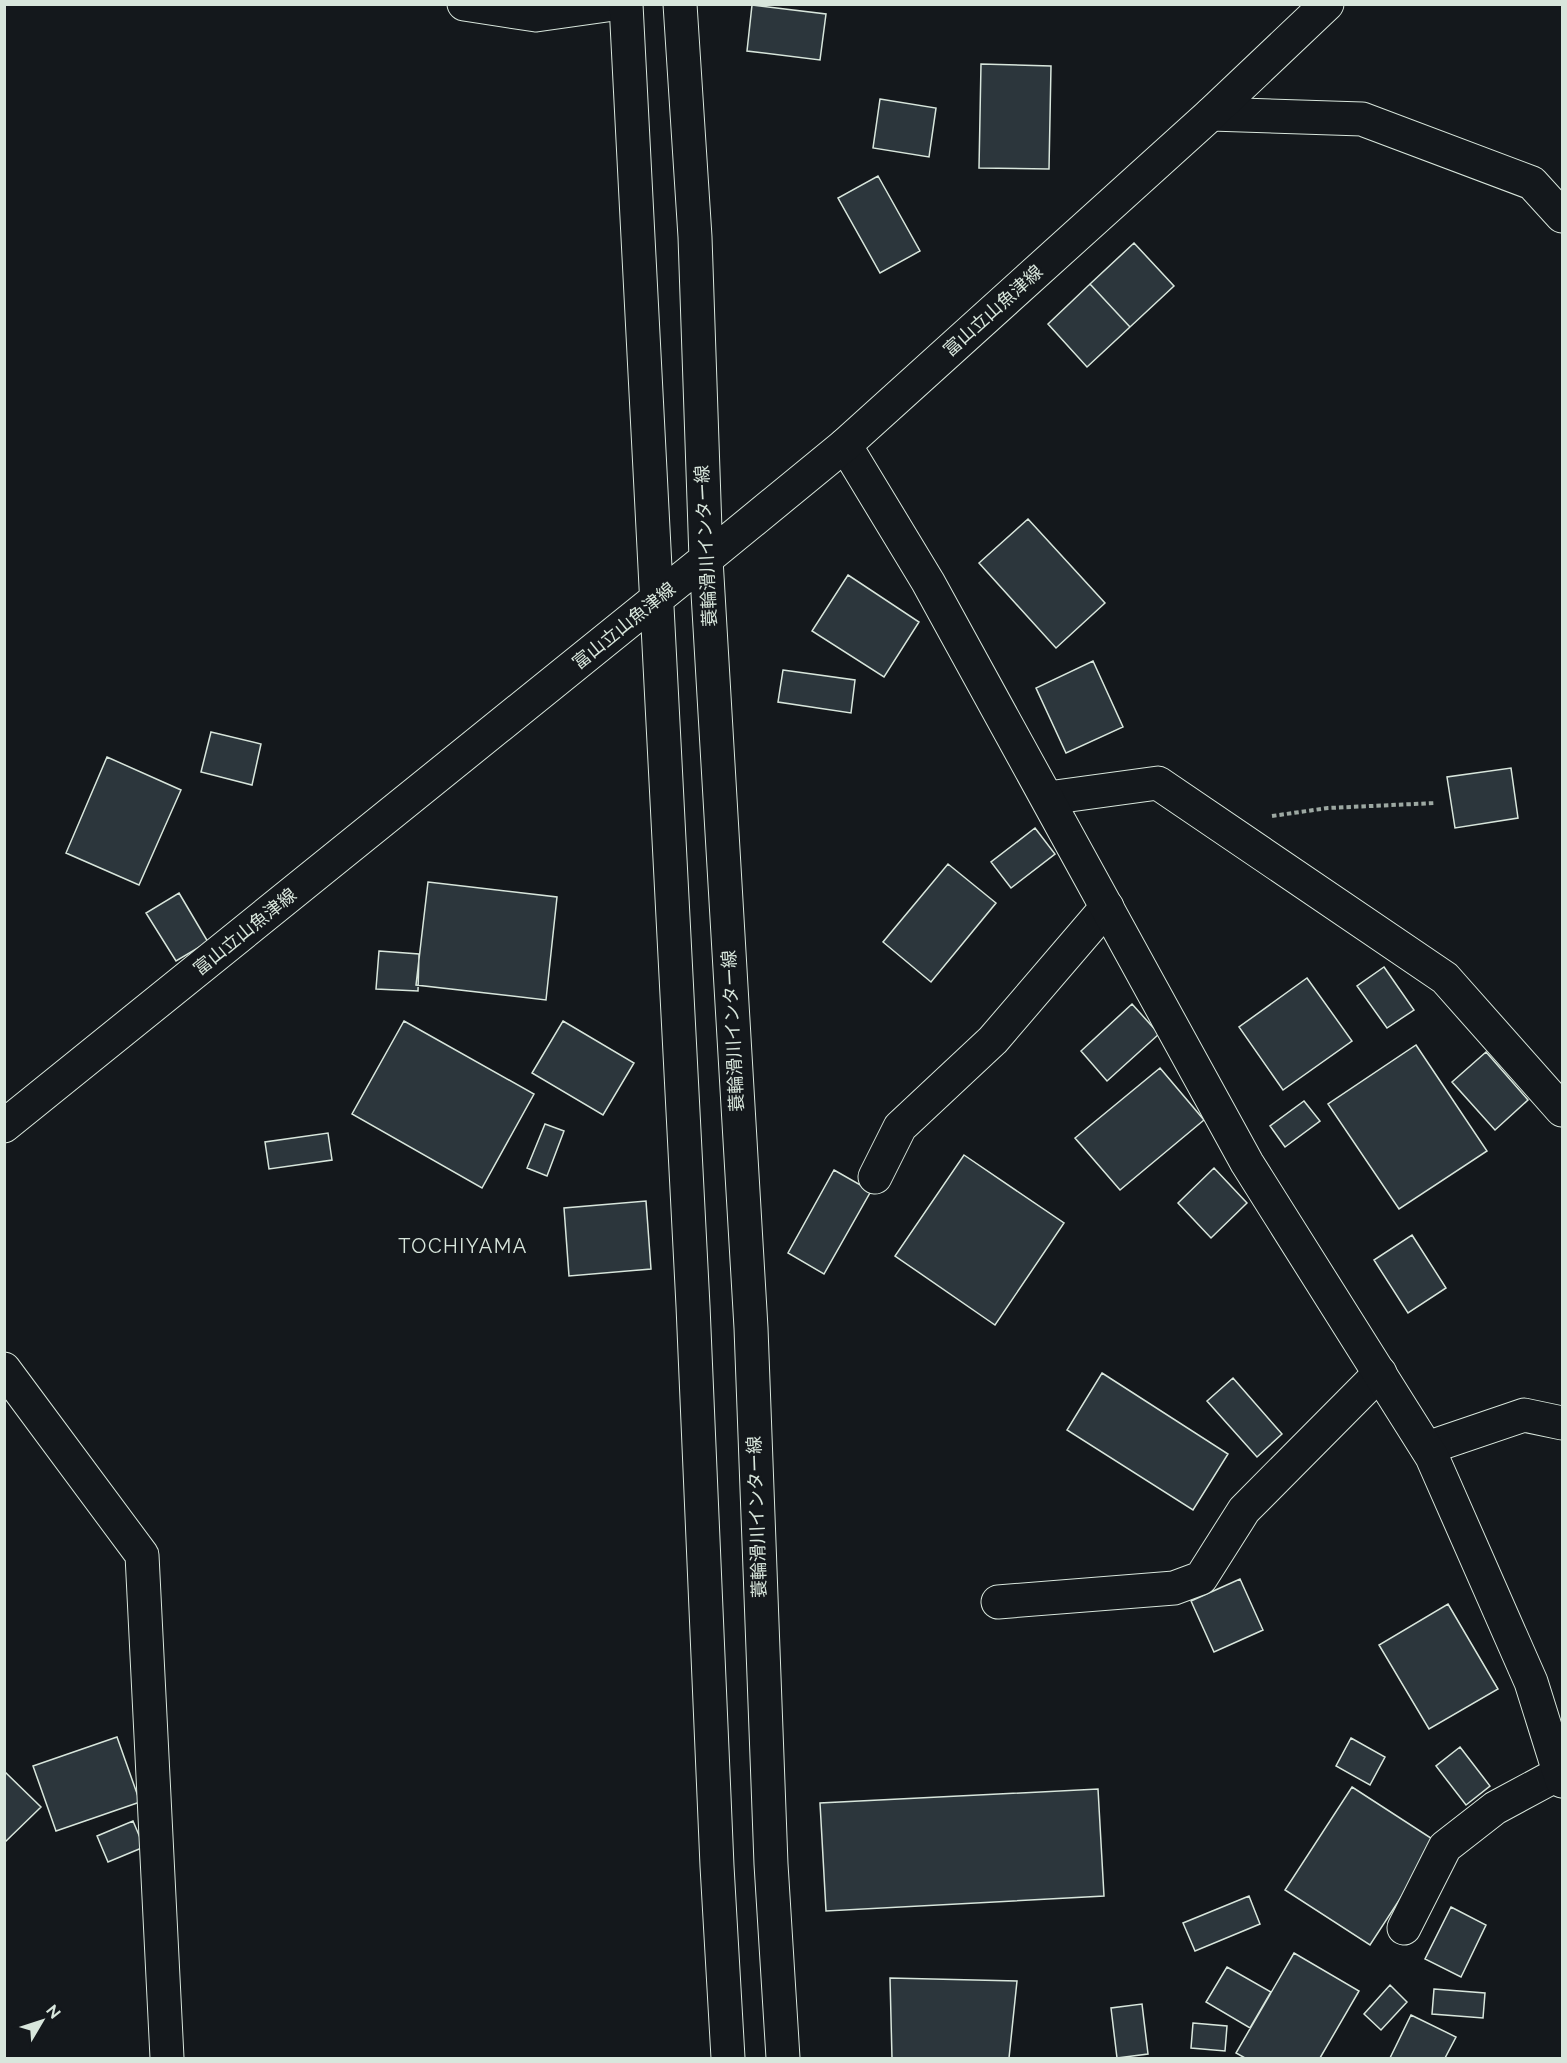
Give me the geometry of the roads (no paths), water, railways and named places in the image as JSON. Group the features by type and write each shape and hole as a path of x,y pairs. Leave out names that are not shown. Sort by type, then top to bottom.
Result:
{"main road":[{"path":"464,4 536,15 614,4"},
{"path":"627,4 693,1306 716,1854 728,2058"},
{"name":"蓑輪滑川インター線","path":"680,4 695,237 706,559 751,1328 771,1852 783,2058"},
{"name":"富山立山魚津線","path":"4,1126 658,599 845,445 1211,114 1328,4"},
{"path":"1211,114 1362,119 1532,183 1563,216"},
{"path":"845,445 928,582 1248,1163 1427,1448 1531,1682 1561,1777 1495,1808 1445,1847 1404,1928"},
{"path":"1048,798 1158,783 1445,978 1563,1110"},
{"path":"875,1177 900,1127 993,1040 1107,908"},
{"path":"4,1369 142,1556 167,2058"},
{"path":"998,1602 1174,1588 1201,1578 1244,1510 1380,1373"},
{"path":"1427,1448 1524,1415 1563,1423"}],"district":[{"name":"TOCHIYAMA","path":"463,1246"}]}
